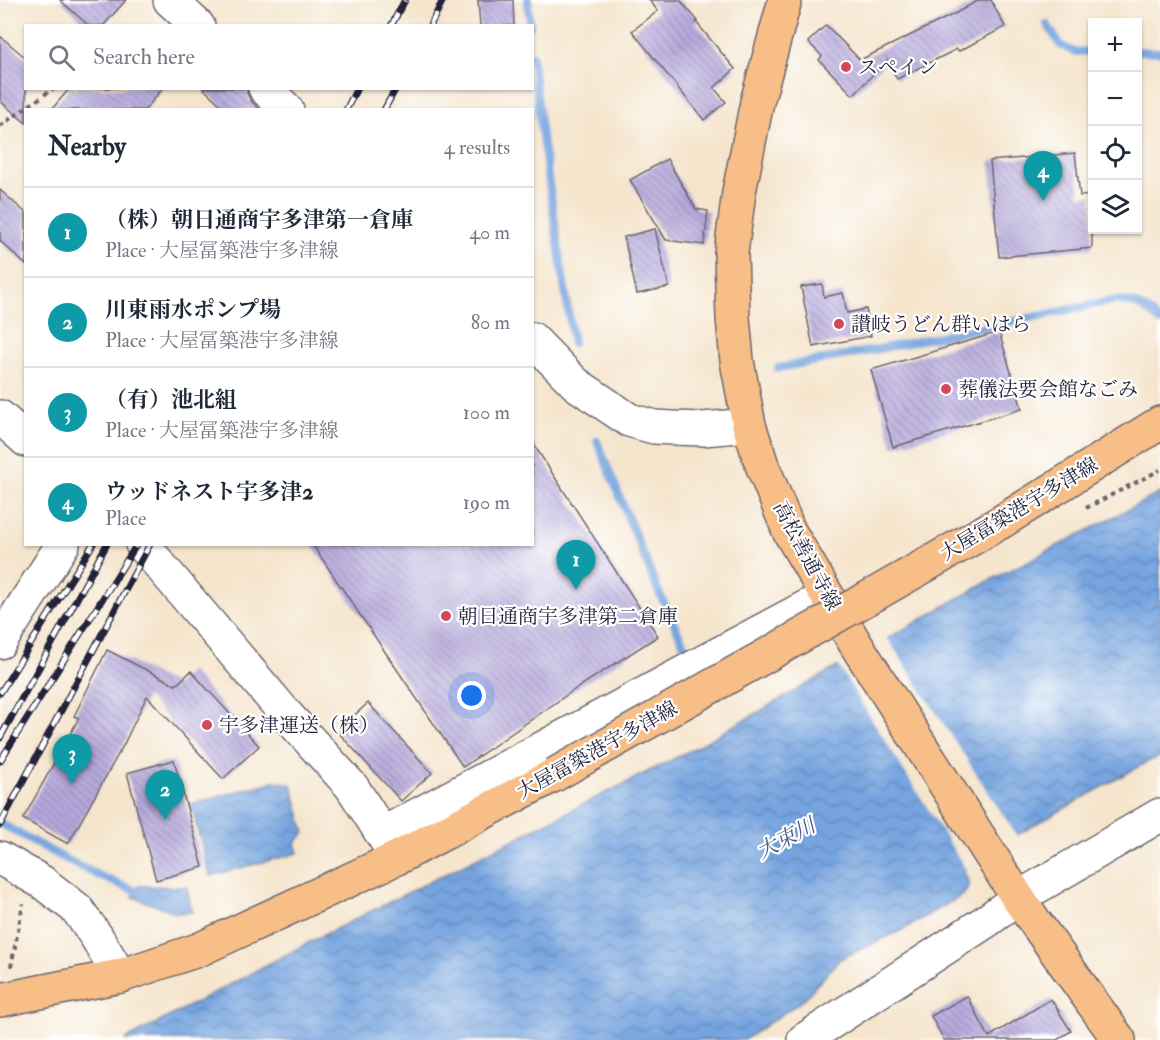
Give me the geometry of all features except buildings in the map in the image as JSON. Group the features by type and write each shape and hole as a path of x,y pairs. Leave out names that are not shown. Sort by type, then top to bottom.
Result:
{"main road":[{"name":"高松善通寺線","path":"785,0 755,113 739,192 731,254 737,361 749,425 762,465 789,531 855,643 990,856 1119,1040"},
{"name":"大屋冨築港宇多津線","path":"0,1000 120,976 198,950 390,846 554,775 1001,522 1160,423"}],"street":[{"path":"170,0 196,24"},
{"path":"267,90 285,108"},
{"path":"534,341 576,384 629,420 654,427 673,428 703,429 749,425"},
{"path":"0,417 24,438"},
{"path":"0,642 62,546"},
{"path":"144,546 284,712 352,787 390,846 827,596"},
{"path":"804,1040 1018,898 1160,815"},
{"path":"0,858 42,882 76,909 96,936 120,976"}],"path":[{"path":"26,108 51,90"},
{"path":"0,126 24,109"},
{"path":"11,968 24,898"}],"water":[{"name":"大束川","path":"1160,493 1160,757 1145,763 1017,835 964,872 968,884 963,895 904,929 840,959 803,1000 744,1040 125,1040 310,942 693,749 987,582"},
{"path":"275,781 292,785 305,833 295,843 298,853 210,876 191,804"},
{"path":"139,886 187,887 192,912 177,913 133,897"}],"pier":[{"path":"886,636 1018,838 967,871 837,664"}],"waterway":[{"path":"528,0 530,24"},
{"path":"1047,24 1060,45 1075,52 1088,51"},
{"path":"1142,51 1160,52"},
{"path":"534,72 573,343"},
{"path":"778,368 1116,300 1136,304 1160,322"},
{"path":"597,441 657,588 687,651"},
{"path":"0,823 89,871 145,894"}],"railway":[{"path":"392,24 405,0"},
{"path":"431,24 443,0"},
{"path":"347,108 356,90"},
{"path":"385,108 395,90"},
{"path":"0,693 92,546"},
{"path":"0,738 106,546"},
{"path":"0,761 136,546"},
{"path":"0,825 149,546"}],"place":[{"name":"スペイン","path":"846,67"},
{"name":"ウッドネスト宇多津2","path":"1043,201"},
{"name":"讃岐うどん群いはら","path":"839,324"},
{"name":"葬儀法要会館なごみ","path":"946,389"},
{"name":"（株）朝日通商宇多津第一倉庫","path":"576,590"},
{"name":"朝日通商宇多津第二倉庫","path":"446,616"},
{"name":"宇多津運送（株）","path":"207,725"},
{"name":"（有）池北組","path":"72,784"},
{"name":"川東雨水ポンプ場","path":"165,820"}]}
